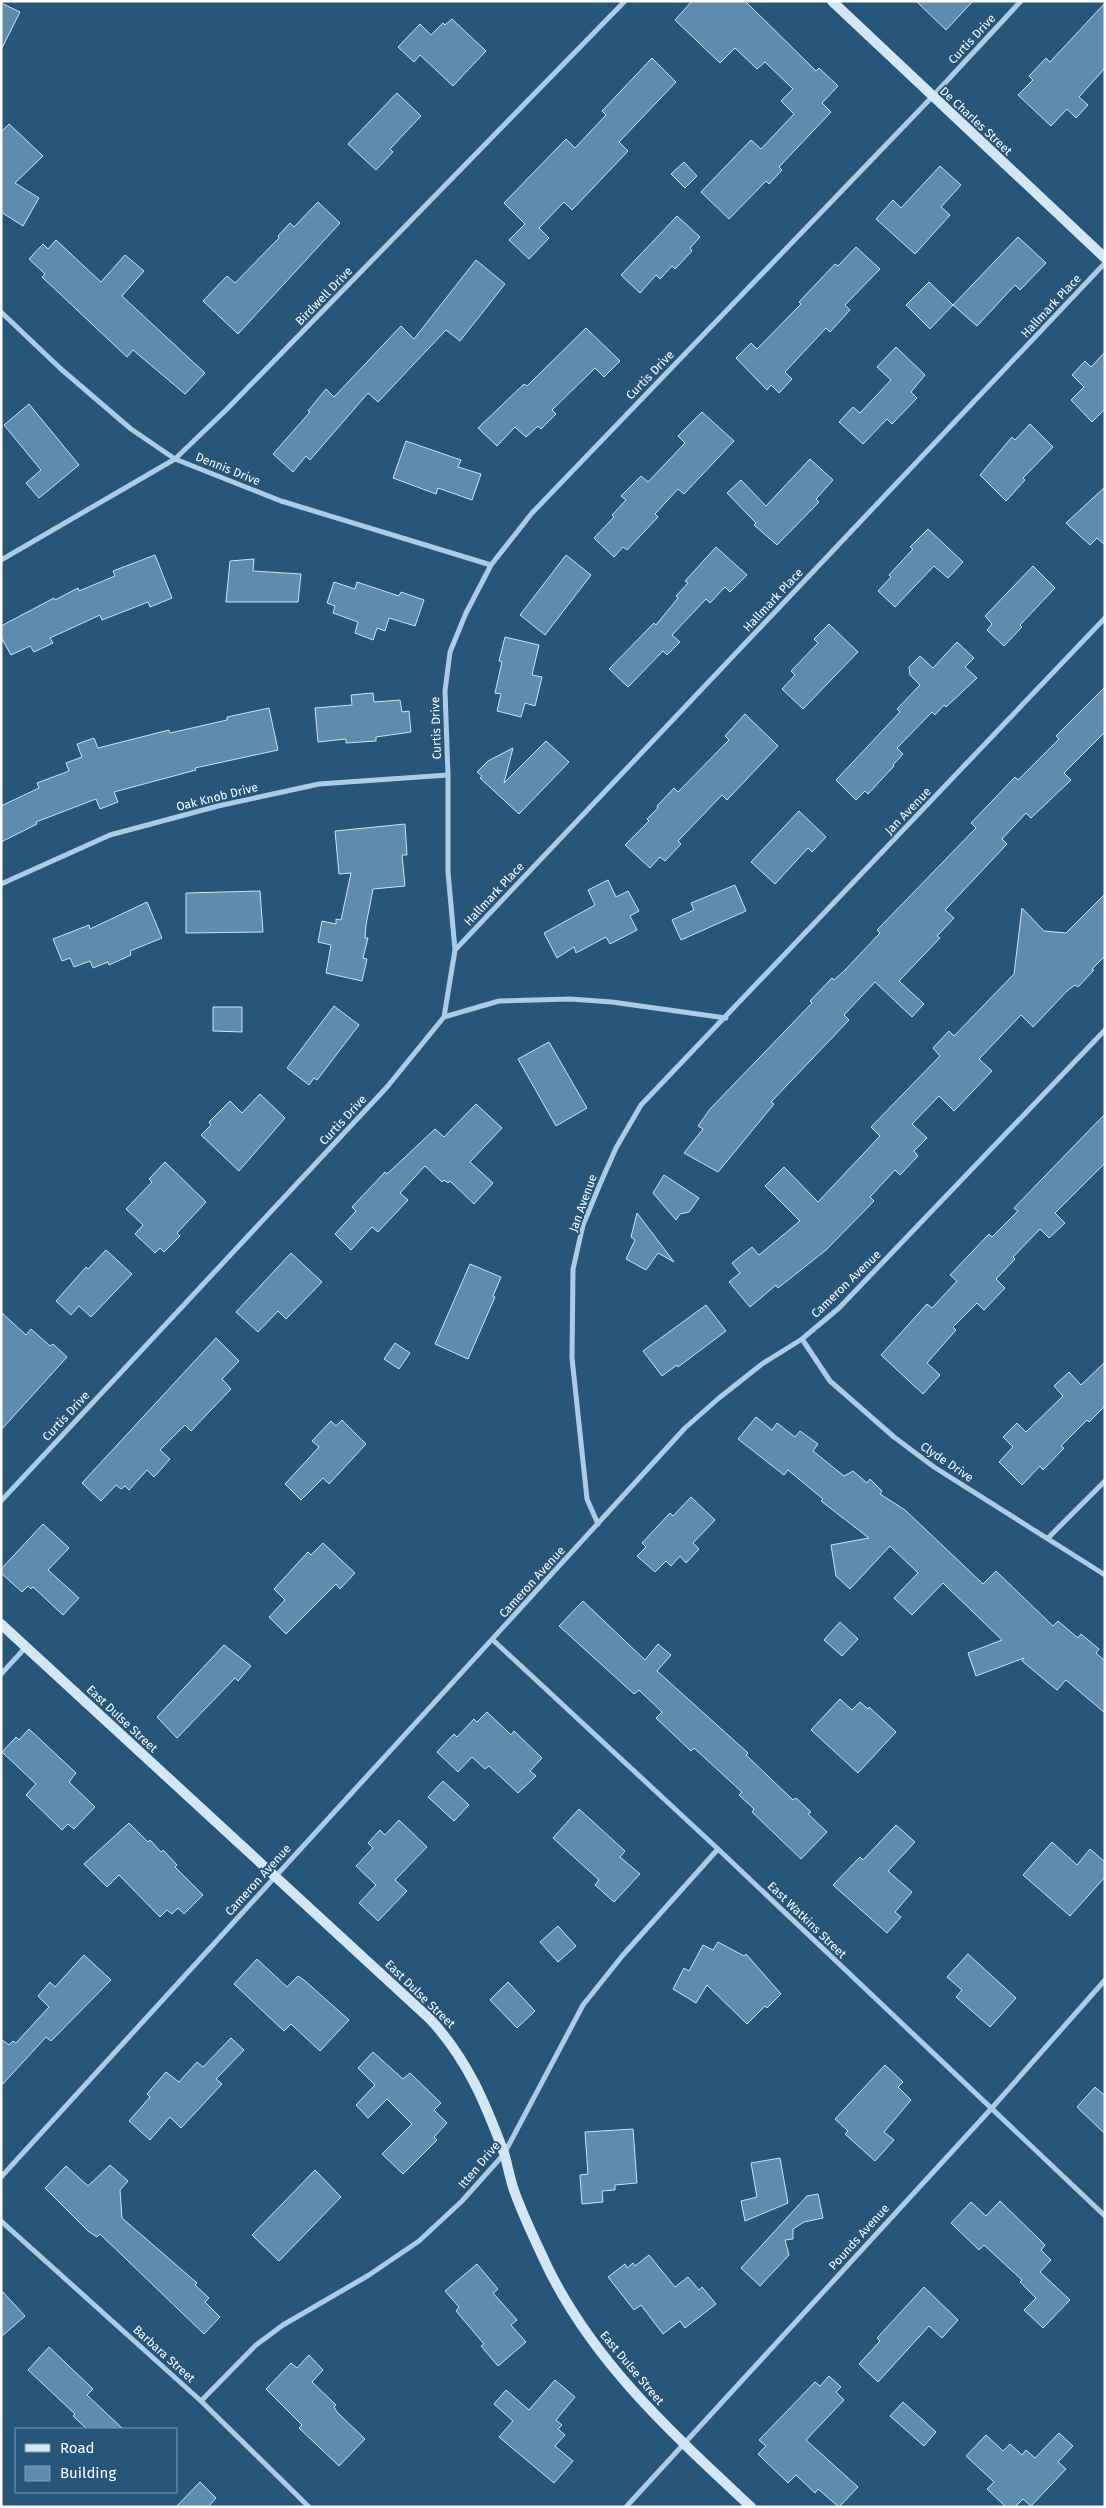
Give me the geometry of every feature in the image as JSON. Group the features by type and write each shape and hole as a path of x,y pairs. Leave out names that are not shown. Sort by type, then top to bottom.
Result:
{"street":[{"name":"Birdwell Drive","path":"1,560 175,459 227,409 625,1"},
{"name":"De Charles Street","path":"832,1 1105,258"},
{"name":"Curtis Drive","path":"1,1501 387,1087 444,1017 455,950 448,872 448,775 445,691 450,652 466,614 491,565 532,513 932,97 1021,1"},
{"name":"Hallmark Place","path":"455,950 1105,263"},
{"name":"Dennis Drive","path":"1,312 61,369 124,423 175,459 281,501 491,565"},
{"name":"Jan Avenue","path":"598,1524 587,1499 572,1358 573,1269 583,1225 616,1148 641,1105 726,1018 1105,618"},
{"name":"Oak Knob Drive","path":"1,884 13,876 110,835 218,806 319,784 448,775"},
{"path":"444,1017 499,1000 570,999 612,1002 726,1018"},
{"name":"Cameron Avenue","path":"1,2177 274,1876 493,1640 684,1428 762,1364 802,1339 839,1308 1105,1030"},
{"name":"Clyde Drive","path":"802,1339 830,1382 894,1437 934,1467 1105,1576"},
{"path":"1048,1538 1105,1481"},
{"name":"East Dulse Street","path":"1,1624 430,2019 451,2041 472,2075 504,2154 515,2194 569,2306 605,2360 652,2413 750,2507"},
{"name":"East Watkins Street","path":"493,1640 718,1849 1105,2216"},
{"path":"1,1674 26,1647"},
{"name":"Itten Drive","path":"201,2400 230,2369 262,2340 283,2325 369,2275 419,2241 462,2201 504,2154 583,2005 623,1955 718,1849"},
{"name":"Pounds Avenue","path":"626,2507 991,2109 1105,1980"},
{"name":"Barbara Street","path":"1,2221 201,2400 309,2507"}],"building":[{"path":"692,1 745,1 816,71 819,68 838,86 822,103 831,112 779,167 782,170 769,184 766,181 729,219 701,192 751,140 761,149 794,114 781,101 793,89 765,62 757,69 735,48 720,63 675,20"},
{"path":"916,1 973,1 946,30"},
{"path":"1,3 20,12 1,50"},
{"path":"1105,3 1105,68 1079,97 1088,105 1076,118 1067,109 1051,126 1018,95 1033,80 1029,76 1046,58 1050,62"},
{"path":"452,19 486,51 453,86 420,55 414,62 398,47 420,24 431,35 443,23 445,25"},
{"path":"652,58 676,82 619,142 628,151 572,210 564,202 539,228 549,238 529,259 509,240 525,224 504,203 566,139 575,148 606,115 602,111"},
{"path":"397,93 421,116 390,149 393,152 376,170 348,144"},
{"path":"9,124 43,156 15,183 39,198 23,226 1,212 1,132"},
{"path":"684,162 697,176 685,188 671,174"},
{"path":"940,166 961,185 941,207 950,215 915,254 876,219 893,200 901,208"},
{"path":"318,202 340,223 238,334 203,301 227,276 235,283 279,238 278,236 290,223 294,227"},
{"path":"677,216 700,237 690,248 692,251 675,269 672,266 660,279 656,275 640,293 621,275"},
{"path":"1018,237 1046,263 1020,290 1015,285 977,326 953,305"},
{"path":"56,240 101,282 125,255 144,271 122,296 205,373 185,394 133,350 127,357 42,277 45,274 29,259 43,244 48,249"},
{"path":"856,247 880,269 845,305 850,310 830,332 826,328 785,372 792,379 779,393 771,385 767,390 736,358 751,343 757,349 801,304 799,302 835,264 838,266"},
{"path":"476,260 505,284 460,341 446,330 378,402 368,393 310,460 306,456 293,472 273,454 310,412 308,411 326,389 334,397 401,326 414,339"},
{"path":"929,282 953,305 930,329 906,305"},
{"path":"586,328 620,361 604,377 595,368 552,410 556,414 541,429 538,426 526,437 515,427 497,446 478,428 524,384 527,386"},
{"path":"896,347 925,375 911,392 917,398 892,424 887,419 863,444 839,422 853,407 860,413 891,380 877,367"},
{"path":"1105,352 1105,409 1092,422 1071,400 1084,387 1072,375 1085,361 1091,367"},
{"path":"29,404 79,465 39,498 26,483 41,470 4,425"},
{"path":"702,412 734,441 684,494 678,489 655,514 658,517 627,550 623,547 614,557 594,538 614,517 612,515 626,500 621,496 641,476 648,482 685,443 678,436"},
{"path":"1030,424 1053,447 1023,478 1025,480 1006,501 980,475 1012,437 1015,440"},
{"path":"406,441 461,460 458,467 481,474 472,500 438,488 436,494 393,478"},
{"path":"810,459 833,480 816,499 819,502 777,545 754,525 756,523 727,493 741,480 766,506"},
{"path":"1105,487 1105,545 1097,538 1090,545 1066,523"},
{"path":"928,529 963,562 948,578 934,566 895,607 878,591 891,577 889,575 913,549 910,547"},
{"path":"716,547 747,575 730,592 725,587 710,603 706,599 672,635 680,642 667,655 663,651 628,687 609,669 654,623 656,625 678,598 676,596 688,583 685,581"},
{"path":"155,555 172,598 150,607 148,602 102,620 100,615 50,638 53,643 34,652 30,646 11,655 1,637 1,626 54,598 55,600 78,588 79,591 115,576 113,571"},
{"path":"566,555 591,575 545,635 520,615"},
{"path":"254,559 253,571 301,574 298,602 226,602 230,561"},
{"path":"1033,566 1055,588 1020,625 1022,627 1004,646 987,630 992,624 985,616"},
{"path":"334,582 355,589 357,582 399,596 401,592 424,600 415,626 389,618 385,631 377,628 373,640 355,633 358,622 333,613 335,606 327,603"},
{"path":"829,624 858,652 803,709 782,689 795,675 791,671 818,643 814,639"},
{"path":"505,637 539,645 532,675 542,677 535,706 525,703 521,717 497,711 501,694 495,693 502,662 499,661"},
{"path":"957,642 974,658 965,667 977,678 946,707 944,705 935,715 932,712 897,748 903,754 894,766 868,794 865,791 856,800 836,780 900,712 897,709 920,685 910,675 909,667 920,656 933,668"},
{"path":"1105,687 1105,732 1064,773 1071,780 1031,818 1026,813 1002,839 1007,844 945,910 954,918 937,936 940,938 899,981 924,1004 912,1017 875,982 844,1015 849,1020 771,1102 774,1104 718,1172 684,1153 703,1129 698,1126 710,1109 812,1003 810,1001 832,978 834,980 845,970 880,933 877,930 976,828 971,823 1015,777 1018,780 1059,739 1056,736"},
{"path":"373,693 374,702 400,700 402,712 409,711 411,732 376,737 376,741 346,743 346,739 318,742 315,708 352,705 351,695"},
{"path":"269,708 278,750 195,768 196,770 114,792 118,802 100,809 96,799 36,822 37,824 1,842 1,806 39,788 37,783 69,771 66,763 82,757 77,744 94,738 98,748 169,730 170,733 227,720 227,717"},
{"path":"745,714 778,746 727,800 722,795 678,841 681,844 665,861 660,857 650,868 625,845 649,821 647,819 674,788 678,792 729,740 725,736"},
{"path":"546,741 569,762 519,814 480,778 482,776 477,772 488,761 513,748 504,783"},
{"path":"799,811 826,837 812,852 808,848 775,884 751,862"},
{"path":"405,824 407,855 402,855 405,886 373,889 366,925 365,938 368,938 363,958 367,959 362,981 326,973 331,945 318,942 322,921 336,924 336,919 341,920 351,873 339,874 335,831"},
{"path":"608,880 616,897 628,891 639,911 630,916 637,930 610,944 606,937 576,953 574,947 557,958 544,933 595,905 588,890"},
{"path":"735,885 746,911 681,940 672,920 694,910 691,903"},
{"path":"260,891 263,932 186,933 186,893"},
{"path":"1105,894 1105,956 1092,969 1094,970 1078,987 1075,985 1067,991 1033,1027 1021,1015 979,1059 992,1071 954,1111 939,1096 912,1124 927,1138 914,1151 918,1156 900,1175 895,1170 870,1197 874,1201 826,1250 778,1288 776,1285 750,1307 729,1282 740,1273 732,1263 752,1247 759,1255 800,1221 765,1186 784,1167 818,1202 880,1136 871,1127 940,1056 933,1048 949,1031 954,1036 1014,974 1022,908 1044,931 1066,933"},
{"path":"147,902 162,938 130,951 131,955 109,965 108,962 93,968 90,961 74,967 70,958 62,961 53,939 89,925 90,929"},
{"path":"334,1006 359,1025 317,1080 314,1078 309,1085 287,1068"},
{"path":"213,1007 242,1007 242,1032 213,1031"},
{"path":"549,1042 587,1108 556,1126 518,1059"},
{"path":"260,1094 285,1118 239,1171 201,1135 211,1125 209,1122 230,1101 242,1113"},
{"path":"476,1104 502,1128 470,1162 493,1183 474,1204 450,1181 448,1183 444,1180 442,1182 425,1166 400,1193 408,1200 378,1232 372,1227 351,1250 335,1234 356,1211 352,1207 385,1172 387,1174 435,1129 444,1137"},
{"path":"1105,1114 1105,1163 1055,1213 1065,1223 1049,1238 1040,1229 1013,1257 1015,1259 996,1279 1005,1288 984,1310 977,1303 953,1327 956,1330 927,1363 940,1375 923,1394 881,1355 927,1304 932,1308 957,1281 950,1275 989,1234 992,1237 1018,1211 1014,1208"},
{"path":"165,1162 206,1202 177,1233 180,1236 164,1252 160,1248 155,1253 135,1234 143,1225 126,1209 152,1182 149,1179"},
{"path":"664,1175 699,1198 689,1212 680,1214 676,1220 653,1193"},
{"path":"637,1213 674,1262 658,1253 646,1270 626,1259 635,1240 631,1237"},
{"path":"106,1250 132,1274 91,1317 79,1306 71,1315 56,1301 86,1267 88,1269"},
{"path":"291,1253 322,1282 286,1319 278,1311 258,1332 236,1312"},
{"path":"470,1264 501,1277 493,1296 495,1297 468,1359 435,1344"},
{"path":"706,1305 726,1331 678,1367 677,1365 662,1376 643,1351"},
{"path":"1,1312 26,1335 31,1329 50,1346 53,1344 67,1357 1,1430"},
{"path":"216,1338 239,1361 222,1379 231,1389 191,1431 185,1425 160,1450 170,1459 154,1477 147,1470 129,1490 125,1486 121,1489 116,1485 101,1501 82,1483"},
{"path":"395,1343 410,1353 399,1369 384,1359"},
{"path":"1105,1362 1105,1406 1089,1422 1087,1420 1061,1446 1064,1448 1043,1470 1040,1466 1022,1485 999,1462 1013,1447 1003,1437 1017,1423 1026,1432 1063,1396 1054,1386 1069,1372 1081,1385"},
{"path":"756,1417 772,1430 777,1423 795,1437 800,1431 818,1444 813,1451 844,1476 853,1471 867,1483 870,1479 882,1491 880,1494 905,1510 983,1584 996,1571 1053,1626 1058,1621 1078,1638 1081,1634 1099,1649 1096,1653 1105,1661 1105,1713 1066,1680 1057,1690 1022,1661 1024,1658 976,1676 968,1653 1002,1640 943,1583 912,1615 894,1598 918,1573 890,1546 850,1589 836,1576 831,1545 869,1538 821,1501 823,1499 788,1470 784,1475 738,1439"},
{"path":"342,1420 366,1444 329,1484 323,1478 301,1500 285,1484 319,1447 312,1441 331,1421 336,1426"},
{"path":"691,1497 715,1520 693,1543 699,1549 686,1563 680,1556 671,1566 666,1561 655,1572 637,1556 646,1547 642,1543 670,1513 673,1516"},
{"path":"43,1524 69,1548 48,1570 79,1598 63,1615 33,1587 31,1589 28,1586 22,1592 1,1573 1,1569"},
{"path":"323,1543 355,1573 340,1589 336,1584 286,1634 269,1617 285,1600 274,1589 308,1552 311,1555"},
{"path":"583,1601 645,1660 658,1644 671,1655 657,1671 748,1753 746,1755 793,1800 796,1798 811,1812 808,1814 827,1832 801,1859 752,1812 754,1809 739,1795 742,1792 694,1748 691,1751 656,1718 662,1712 639,1690 634,1694 559,1626"},
{"path":"840,1622 858,1639 842,1656 824,1640"},
{"path":"224,1645 251,1666 238,1681 235,1678 177,1738 157,1717"},
{"path":"840,1699 852,1710 860,1702 868,1709 869,1707 896,1732 858,1773 811,1730"},
{"path":"487,1712 511,1735 514,1731 542,1758 530,1771 536,1776 518,1793 489,1766 485,1769 472,1757 458,1772 437,1752 454,1734 457,1737 474,1719 477,1722"},
{"path":"29,1729 76,1773 69,1782 95,1807 74,1829 68,1824 62,1830 26,1795 36,1784 2,1752 16,1737 19,1740"},
{"path":"443,1781 469,1805 454,1821 428,1797"},
{"path":"579,1809 625,1851 620,1857 640,1874 614,1902 595,1885 599,1880 553,1838"},
{"path":"399,1820 427,1847 395,1880 407,1891 378,1921 359,1903 376,1885 356,1866 373,1848 368,1843 380,1830 385,1835"},
{"path":"129,1823 148,1842 150,1840 161,1852 163,1850 177,1865 175,1867 203,1895 184,1914 178,1908 172,1914 167,1910 160,1917 119,1875 107,1887 84,1864"},
{"path":"896,1825 915,1842 888,1871 912,1892 895,1912 901,1917 887,1933 833,1885 860,1857 863,1860"},
{"path":"1052,1842 1077,1865 1090,1849 1105,1862 1105,1877 1070,1916 1023,1875"},
{"path":"558,1926 576,1946 558,1962 540,1942"},
{"path":"718,1942 744,1956 746,1954 781,1994 767,2008 765,2006 747,2024 707,1985 696,2003 673,1989 684,1968 689,1971 703,1945 713,1950"},
{"path":"968,1954 1016,1998 990,2027 956,1997 962,1990 947,1977"},
{"path":"84,1955 111,1980 51,2041 46,2037 1,2086 1,2039 9,2045 13,2041 16,2043 49,2007 38,1996 50,1982 55,1987"},
{"path":"257,1959 287,1987 298,1976 349,2020 320,2051 291,2024 284,2031 234,1984"},
{"path":"508,1982 535,2011 517,2028 490,2000"},
{"path":"231,2038 244,2050 216,2079 222,2084 181,2128 170,2117 150,2140 129,2121 150,2097 147,2094 166,2072 179,2082 197,2062 203,2067"},
{"path":"373,2052 403,2079 410,2073 441,2103 434,2110 447,2123 434,2137 437,2140 403,2174 382,2154 412,2124 387,2099 368,2118 356,2105 375,2085 358,2068"},
{"path":"885,2065 903,2082 898,2087 911,2100 884,2132 894,2140 875,2161 845,2134 848,2131 835,2119"},
{"path":"1095,2087 1105,2096 1105,2134 1077,2107"},
{"path":"633,2129 637,2183 615,2185 615,2190 602,2191 603,2202 582,2204 580,2175 588,2174 585,2132"},
{"path":"780,2158 788,2203 745,2221 741,2201 757,2197 751,2163"},
{"path":"110,2165 128,2181 120,2190 122,2218 197,2283 195,2285 209,2298 205,2302 220,2317 204,2334 100,2234 97,2237 88,2231 45,2188 66,2166 88,2186"},
{"path":"315,2170 341,2197 279,2261 252,2235"},
{"path":"818,2194 823,2218 804,2222 793,2229 793,2239 785,2240 789,2255 760,2286 741,2268 807,2196"},
{"path":"1000,2201 1045,2245 1041,2250 1051,2260 1040,2272 1070,2300 1043,2328 1024,2310 1036,2298 1020,2282 1022,2280 984,2245 979,2250 951,2223 971,2202 986,2216"},
{"path":"649,2255 675,2287 688,2277 699,2290 702,2287 716,2304 685,2328 680,2321 663,2334 641,2305 634,2310 608,2277 625,2264 627,2268 633,2263 635,2266"},
{"path":"477,2264 498,2289 493,2293 517,2320 511,2325 526,2342 498,2366 481,2346 484,2344 456,2311 459,2307 445,2291"},
{"path":"924,2287 958,2320 942,2338 929,2326 878,2382 859,2364 880,2341 877,2338"},
{"path":"1,2290 25,2316 1,2337"},
{"path":"49,2347 93,2389 87,2395 122,2428 86,2428 73,2416 75,2414 28,2370"},
{"path":"309,2355 323,2370 312,2382 336,2405 334,2407 337,2412 365,2439 339,2466 299,2428 302,2425 266,2389 291,2363 297,2368"},
{"path":"829,2376 841,2387 836,2392 844,2400 806,2440 858,2487 839,2507 818,2489 815,2493 796,2475 788,2483 758,2454 766,2446 759,2440 815,2382 820,2386"},
{"path":"555,2380 575,2397 556,2420 562,2425 558,2429 565,2435 555,2446 573,2461 554,2483 499,2437 513,2421 494,2404 506,2390 529,2410"},
{"path":"903,2402 936,2432 924,2446 890,2416"},
{"path":"1059,2433 1073,2446 1058,2462 1066,2469 1031,2506 1023,2499 1015,2507 1006,2507 987,2489 994,2482 966,2456 986,2435 1003,2451 1010,2444 1022,2455 1026,2450 1035,2458"},
{"path":"200,2482 216,2498 208,2507 176,2507"}]}
